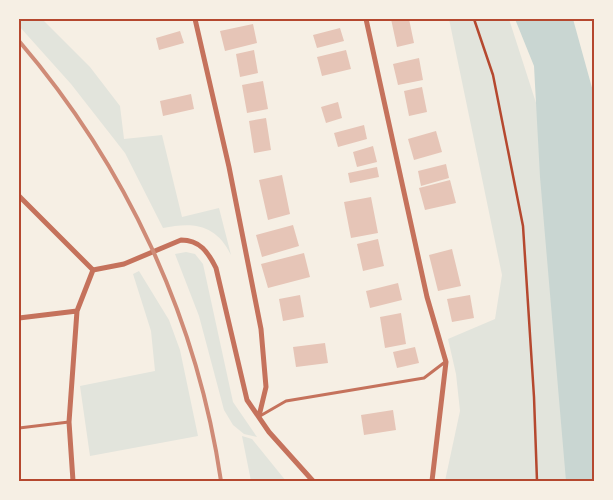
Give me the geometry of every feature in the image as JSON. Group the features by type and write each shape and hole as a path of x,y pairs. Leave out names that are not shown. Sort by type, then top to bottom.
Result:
{"street":[{"path":"195,19 261,329 266,387 259,416"},
{"path":"366,19 426,297 446,362 432,481"},
{"path":"19,196 22,202 93,270"},
{"path":"93,270 124,264 180,240 190,240 199,244 209,254 216,268 247,400 269,432 313,481"},
{"path":"73,481 70,422 77,311 93,270"},
{"path":"19,318 77,311"}],"lane":[{"path":"259,416 286,401 424,378 446,362"},
{"path":"19,428 70,422"}],"path":[{"path":"474,19 493,75 523,226 534,397 537,481"}],"shaded area":[{"path":"19,19 42,19 90,67 120,106 124,139 162,135 182,217 219,208 231,255 218,236 202,227 183,225 163,228 125,153 71,84 19,26"},
{"path":"449,19 509,19 537,106 568,481 445,481 460,411 456,374 448,339 495,319 502,275"},
{"path":"515,19 573,19 594,95 594,481 566,481 540,177 534,66"},
{"path":"186,252 195,254 203,264 233,402 257,437 244,434 233,425 224,410 199,316 175,254"},
{"path":"139,271 169,320 180,350 198,436 90,456 80,386 155,371 151,331 133,274"},
{"path":"242,436 252,439 286,481 251,481"}],"building":[{"path":"391,19 409,19 414,43 397,47"},
{"path":"253,24 257,43 225,51 220,31"},
{"path":"340,28 344,41 317,48 313,35"},
{"path":"180,31 184,43 159,50 156,38"},
{"path":"254,50 258,73 240,77 236,54"},
{"path":"346,50 351,69 322,76 317,57"},
{"path":"419,58 423,80 398,85 393,64"},
{"path":"263,81 268,109 247,113 242,85"},
{"path":"422,87 427,112 409,116 404,91"},
{"path":"191,94 194,109 163,116 160,101"},
{"path":"338,102 342,118 326,123 321,107"},
{"path":"266,118 271,150 254,153 249,121"},
{"path":"364,125 367,139 338,147 334,133"},
{"path":"436,131 442,152 414,160 408,139"},
{"path":"373,146 377,162 357,167 353,152"},
{"path":"446,164 449,178 421,186 418,171"},
{"path":"377,167 379,177 350,183 348,173"},
{"path":"282,175 290,214 268,220 259,180"},
{"path":"450,180 456,203 425,210 419,188"},
{"path":"371,197 378,233 351,238 344,202"},
{"path":"293,225 299,246 262,257 256,235"},
{"path":"378,239 384,266 363,271 357,244"},
{"path":"452,249 461,286 438,291 429,255"},
{"path":"304,253 310,277 268,288 261,264"},
{"path":"398,283 402,300 370,308 366,291"},
{"path":"300,295 304,317 283,321 279,299"},
{"path":"470,295 474,318 452,322 447,299"},
{"path":"401,313 406,344 385,348 380,317"},
{"path":"325,343 328,363 296,367 293,347"},
{"path":"415,347 419,363 397,368 393,352"},
{"path":"393,410 396,430 364,435 361,415"}],"railway":[{"path":"19,41 57,89 92,140 124,192 151,247 175,303 194,361 210,420 221,481"}]}
